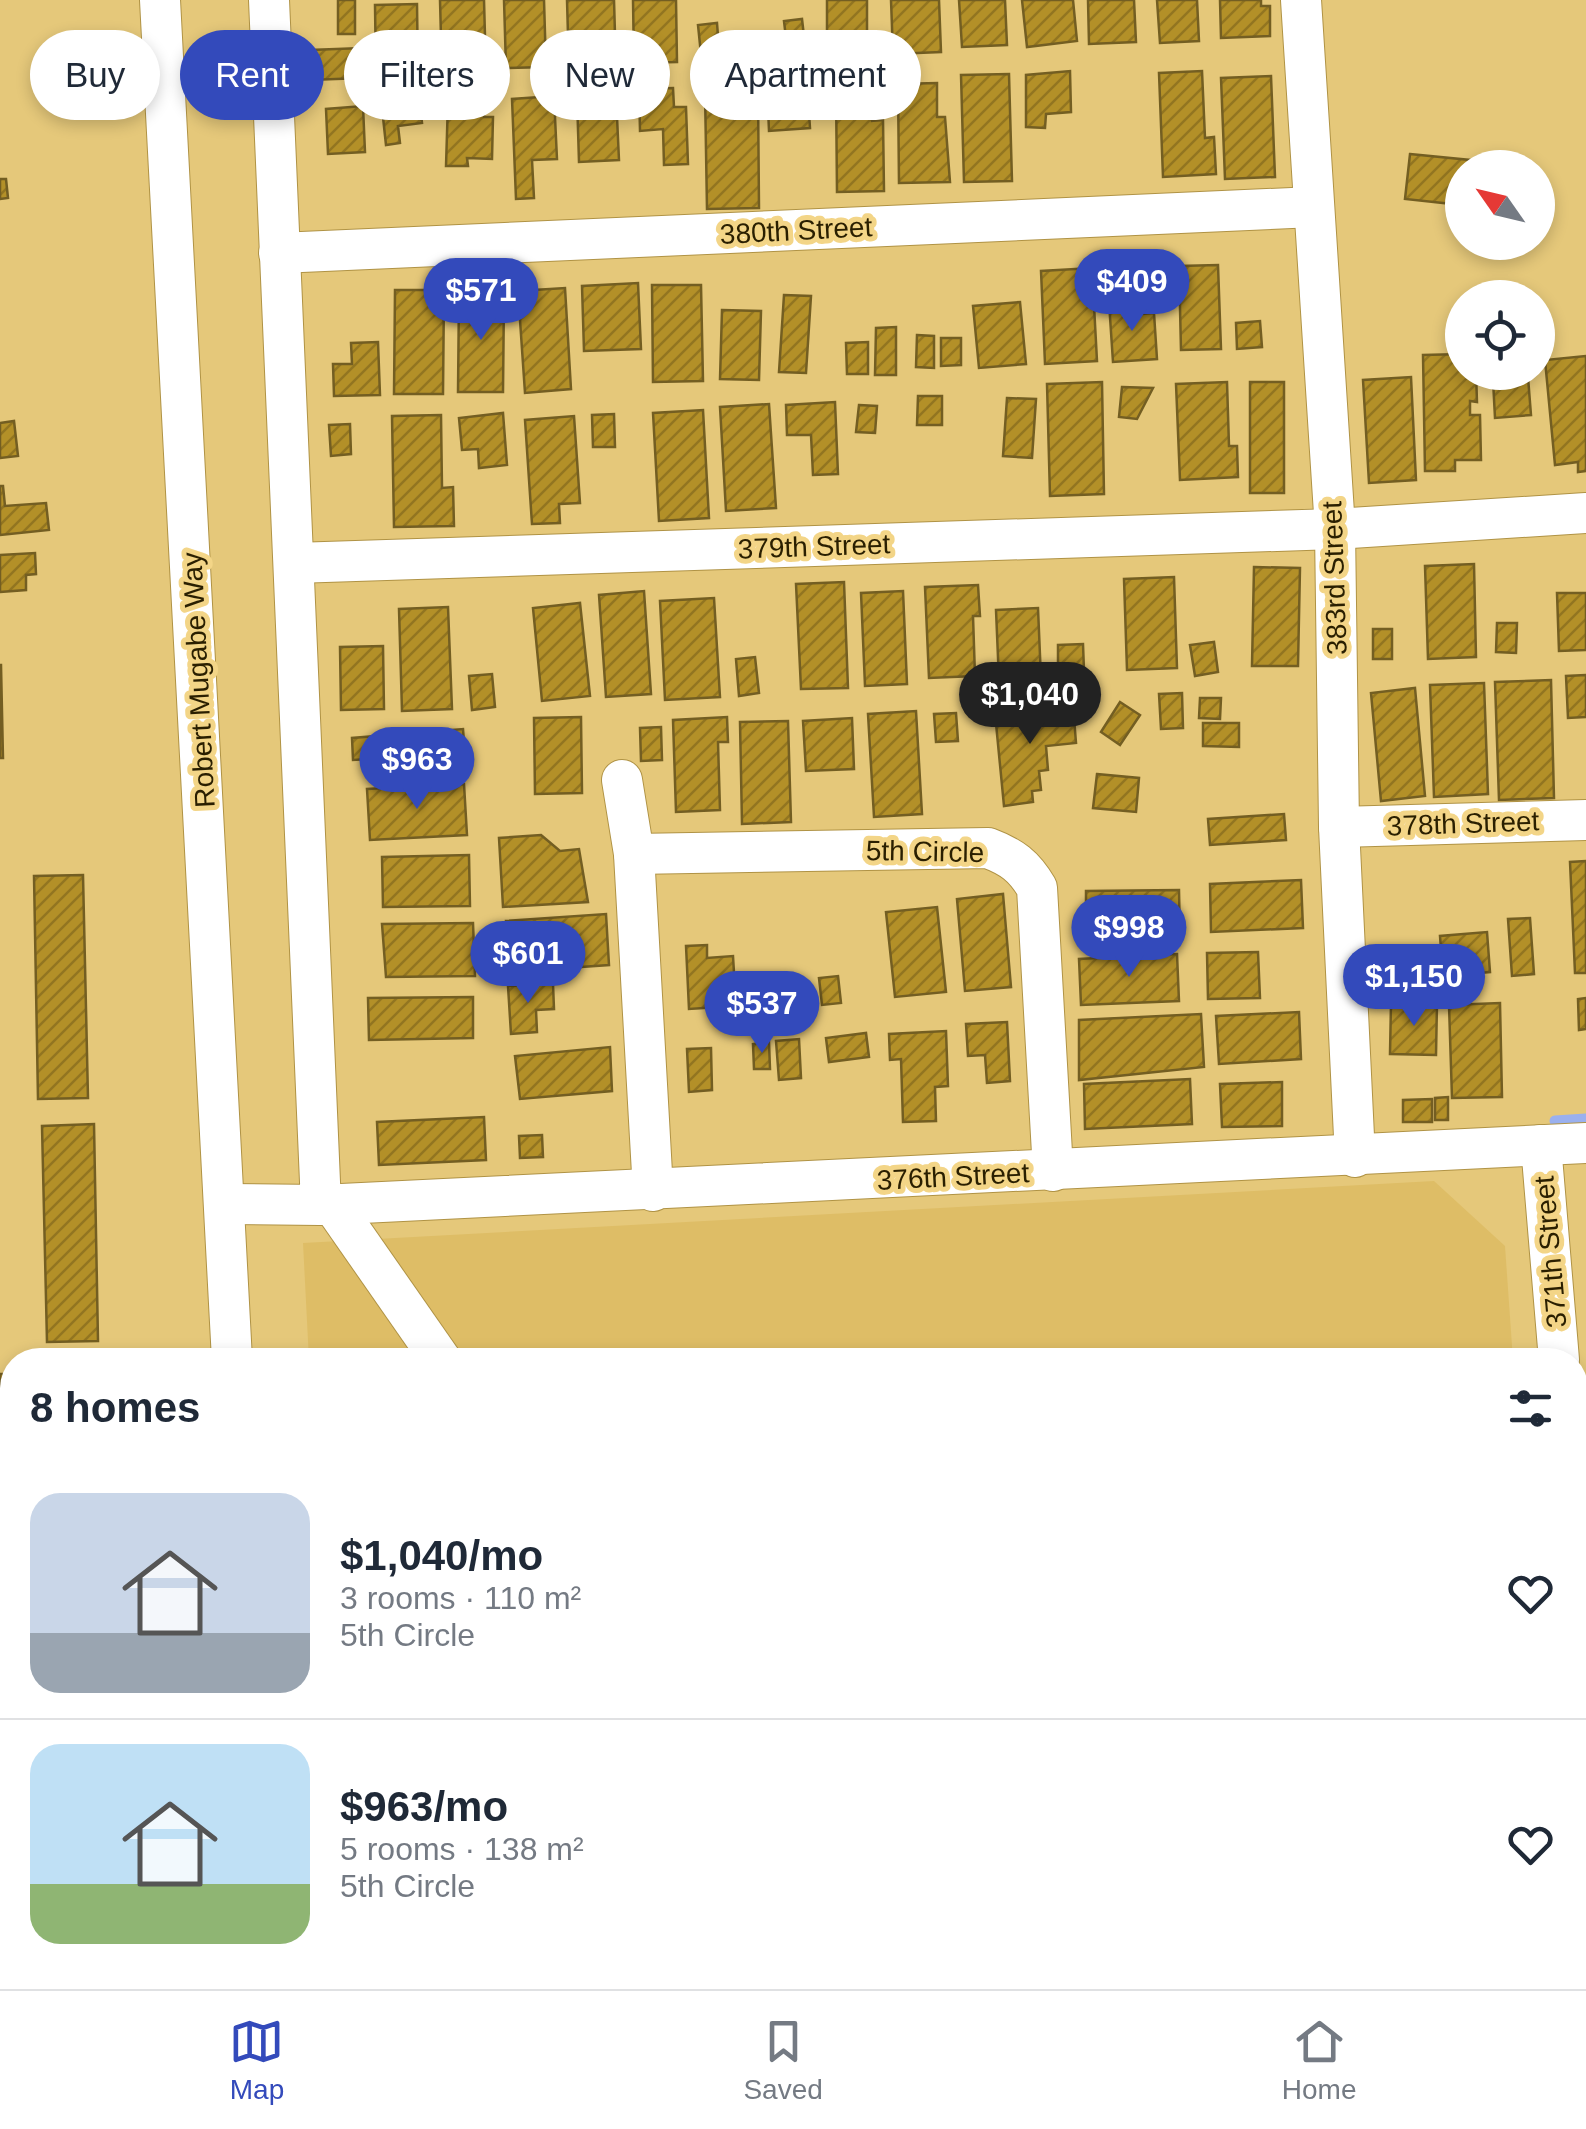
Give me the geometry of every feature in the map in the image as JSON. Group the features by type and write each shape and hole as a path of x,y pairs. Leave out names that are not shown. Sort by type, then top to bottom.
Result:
{"street":[{"name":"Robert Mugabe Way","path":"160,0 231,1348"},
{"path":"269,0 327,1205 432,1348"},
{"name":"383rd Street","path":"1301,0 1335,529 1339,827 1356,1157"},
{"name":"380th Street","path":"279,254 1314,207"},
{"name":"379th Street","path":"294,563 1335,529 1586,513"},
{"path":"622,780 634,854 652,1191"},
{"name":"378th Street","path":"1339,827 1586,820"},
{"name":"5th Circle","path":"634,854 988,848 1012,857 1038,888 1053,1171"},
{"name":"376th Street","path":"225,1204 327,1205 652,1191 1586,1143"},
{"name":"371th Street","path":"1541,1145 1558,1348"}],"shaded area":[{"path":"1434,1181 1505,1246 1512,1348 308,1348 303,1243"}],"building":[{"path":"338,0 355,0 355,30 338,34"},
{"path":"440,0 484,0 485,30 441,30"},
{"path":"504,0 544,0 545,30 530,30 530,67 510,68 510,30 505,30"},
{"path":"567,0 614,0 615,30 568,30"},
{"path":"633,0 676,0 677,62 670,62 670,30 633,30"},
{"path":"827,0 867,0 867,30 827,30"},
{"path":"891,0 939,0 941,52 921,53 921,30 892,30"},
{"path":"959,0 1005,0 1007,45 962,47"},
{"path":"1022,0 1073,0 1077,41 1027,47"},
{"path":"1088,0 1134,0 1136,42 1089,44"},
{"path":"1157,0 1197,0 1199,41 1160,43"},
{"path":"1220,0 1261,0 1261,6 1270,6 1270,36 1221,38"},
{"path":"417,4 417,30 375,30 375,5"},
{"path":"802,19 803,30 785,30 784,21"},
{"path":"717,23 718,30 699,30 698,25"},
{"path":"324,49 344,49 344,79 324,79"},
{"path":"1070,71 1071,112 1046,114 1045,128 1026,127 1026,75"},
{"path":"1202,71 1205,138 1214,137 1216,174 1163,177 1159,73"},
{"path":"1009,74 1012,181 964,182 961,75"},
{"path":"1271,76 1275,177 1225,179 1221,78"},
{"path":"921,83 937,83 937,117 945,117 950,182 899,183 898,120 921,120"},
{"path":"670,88 674,107 686,107 688,164 664,165 663,129 640,131 640,120 670,120"},
{"path":"530,98 530,120 555,120 557,159 532,160 534,198 516,199 512,99"},
{"path":"344,108 344,120 364,120 365,152 328,154 326,109"},
{"path":"383,120 422,120 398,126 400,143 386,145"},
{"path":"447,120 493,120 492,159 467,158 468,166 446,166"},
{"path":"578,120 617,120 619,160 579,162"},
{"path":"705,120 758,120 759,208 707,209"},
{"path":"769,120 809,120 810,128 769,131"},
{"path":"836,120 883,120 884,191 837,192"},
{"path":"1410,154 1445,158 1445,203 1405,199"},
{"path":"0,179 6,179 8,198 0,199"},
{"path":"1218,265 1221,349 1181,350 1179,266"},
{"path":"1092,268 1097,361 1045,364 1041,271"},
{"path":"638,283 641,349 584,351 582,286"},
{"path":"652,285 701,285 703,381 653,382"},
{"path":"565,288 571,389 525,393 518,291"},
{"path":"395,290 444,290 443,394 394,394"},
{"path":"459,294 504,295 503,392 458,392"},
{"path":"784,295 811,296 806,373 779,372"},
{"path":"1129,300 1130,315 1154,313 1157,359 1113,362 1109,302"},
{"path":"1020,302 1026,364 979,368 973,306"},
{"path":"722,310 761,311 759,380 720,379"},
{"path":"1260,321 1262,347 1237,349 1236,323"},
{"path":"896,327 896,375 875,375 876,328"},
{"path":"917,335 934,336 934,368 916,367"},
{"path":"941,338 961,338 961,365 941,366"},
{"path":"378,342 380,395 334,396 333,364 352,364 351,343"},
{"path":"868,342 868,374 847,374 846,343"},
{"path":"1445,354 1445,390 1477,390 1477,402 1470,401 1470,415 1480,415 1481,460 1455,460 1455,471 1425,471 1423,355"},
{"path":"1586,356 1586,471 1578,472 1578,462 1555,465 1548,390 1555,390 1555,359"},
{"path":"1411,377 1416,480 1369,483 1363,380"},
{"path":"1102,382 1104,494 1050,496 1047,384"},
{"path":"1227,382 1229,446 1237,446 1238,477 1180,480 1176,384"},
{"path":"1250,382 1284,382 1284,493 1250,493"},
{"path":"1122,387 1153,388 1137,419 1119,417"},
{"path":"1494,390 1529,390 1531,415 1495,418"},
{"path":"918,396 942,396 942,425 917,425"},
{"path":"1007,398 1036,399 1032,458 1003,456"},
{"path":"835,402 838,474 813,475 811,435 787,435 786,405"},
{"path":"769,404 776,508 726,511 720,407"},
{"path":"859,405 877,406 875,433 856,432"},
{"path":"703,410 709,518 659,521 653,413"},
{"path":"503,413 507,465 479,468 478,449 462,450 459,418"},
{"path":"614,414 615,447 593,447 592,415"},
{"path":"441,415 442,488 453,487 454,526 394,527 392,416"},
{"path":"574,416 580,503 559,504 560,523 532,524 525,420"},
{"path":"14,421 18,456 0,458 0,423"},
{"path":"350,424 351,454 331,456 329,425"},
{"path":"0,486 5,506 46,503 49,530 0,535"},
{"path":"35,553 36,574 26,575 26,590 0,592 0,555"},
{"path":"1474,564 1476,657 1428,659 1425,566"},
{"path":"1254,567 1300,568 1298,666 1252,666"},
{"path":"1174,577 1177,668 1127,670 1124,579"},
{"path":"844,582 848,688 801,689 796,584"},
{"path":"978,585 980,616 973,616 975,676 929,678 925,587"},
{"path":"644,591 651,694 606,697 599,595"},
{"path":"903,591 907,684 865,686 861,593"},
{"path":"1557,593 1586,593 1586,650 1559,651"},
{"path":"714,598 720,697 665,700 660,601"},
{"path":"580,603 590,696 542,701 533,608"},
{"path":"448,607 452,709 402,711 399,609"},
{"path":"1038,608 1041,679 999,681 996,610"},
{"path":"1497,623 1517,623 1516,653 1496,652"},
{"path":"1373,629 1392,629 1392,659 1373,659"},
{"path":"1214,642 1218,672 1195,676 1190,645"},
{"path":"1083,644 1084,671 1058,672 1058,645"},
{"path":"383,646 384,709 341,710 340,647"},
{"path":"755,657 759,693 739,696 736,659"},
{"path":"1,665 3,758 0,758"},
{"path":"492,674 495,707 472,710 469,676"},
{"path":"1586,675 1586,717 1568,718 1566,676"},
{"path":"1551,680 1554,798 1499,800 1495,682"},
{"path":"1484,683 1488,794 1434,797 1430,685"},
{"path":"1415,688 1425,796 1381,801 1371,693"},
{"path":"1182,693 1183,728 1161,729 1159,694"},
{"path":"1200,698 1221,698 1220,719 1199,718"},
{"path":"1120,702 1140,715 1120,745 1101,732"},
{"path":"1073,705 1076,743 1046,746 1048,770 1039,771 1041,790 1032,791 1033,802 1004,806 995,713"},
{"path":"916,711 922,814 874,817 868,714"},
{"path":"956,713 958,741 936,742 934,714"},
{"path":"581,717 582,793 535,794 534,718"},
{"path":"727,717 728,742 718,742 720,810 676,812 673,720"},
{"path":"852,718 854,769 806,771 803,721"},
{"path":"788,721 791,822 742,824 740,722"},
{"path":"1203,723 1239,723 1239,747 1203,746"},
{"path":"661,727 662,760 641,761 640,728"},
{"path":"463,729 466,769 371,776 370,759 353,760 352,738"},
{"path":"1097,774 1139,778 1136,812 1093,808"},
{"path":"464,784 467,835 370,840 367,789"},
{"path":"1284,814 1286,840 1210,845 1208,819"},
{"path":"541,835 560,851 579,849 588,902 503,907 499,838"},
{"path":"469,855 470,906 383,907 382,857"},
{"path":"1586,861 1586,973 1575,973 1570,862"},
{"path":"83,875 88,1098 38,1099 34,876"},
{"path":"1301,880 1303,928 1211,932 1210,884"},
{"path":"1179,890 1180,940 1086,940 1086,891"},
{"path":"1003,894 1011,987 965,991 957,899"},
{"path":"937,907 946,992 895,997 886,912"},
{"path":"606,914 609,965 509,972 506,921"},
{"path":"1530,918 1534,974 1512,976 1508,919"},
{"path":"473,923 475,976 386,977 382,924"},
{"path":"1487,932 1490,972 1443,976 1440,936"},
{"path":"707,945 707,958 733,956 736,1006 689,1009 686,946"},
{"path":"1404,947 1406,977 1379,979 1377,949"},
{"path":"1258,952 1260,998 1208,999 1207,953"},
{"path":"1177,954 1179,1001 1081,1005 1079,959"},
{"path":"767,974 768,1006 748,1007 747,976"},
{"path":"838,976 841,1003 822,1005 819,978"},
{"path":"553,984 554,1009 536,1010 537,1032 511,1034 508,986"},
{"path":"473,997 473,1038 369,1040 368,998"},
{"path":"1586,998 1586,1029 1579,1030 1578,999"},
{"path":"1391,1003 1437,1003 1436,1055 1390,1054"},
{"path":"1500,1003 1502,1097 1452,1098 1449,1005"},
{"path":"1299,1012 1301,1059 1219,1064 1216,1016"},
{"path":"1201,1014 1204,1067 1079,1080 1079,1020"},
{"path":"1007,1022 1010,1081 987,1083 985,1055 968,1056 966,1024"},
{"path":"946,1031 948,1086 935,1087 936,1121 903,1122 901,1059 890,1060 889,1034"},
{"path":"866,1033 869,1057 829,1062 826,1038"},
{"path":"799,1039 801,1078 779,1080 776,1041"},
{"path":"769,1042 770,1069 754,1069 753,1044"},
{"path":"610,1047 612,1091 520,1099 515,1056"},
{"path":"711,1048 712,1090 689,1092 687,1049"},
{"path":"1190,1079 1192,1124 1085,1129 1084,1084"},
{"path":"1282,1082 1282,1126 1222,1127 1220,1084"},
{"path":"1448,1097 1448,1120 1435,1120 1435,1098"},
{"path":"1432,1099 1432,1122 1403,1122 1403,1100"},
{"path":"484,1117 486,1160 379,1165 377,1122"},
{"path":"94,1124 98,1341 47,1342 42,1126"},
{"path":"542,1135 543,1157 520,1158 519,1136"}],"waterway":[{"path":"1555,1121 1586,1119"}]}
